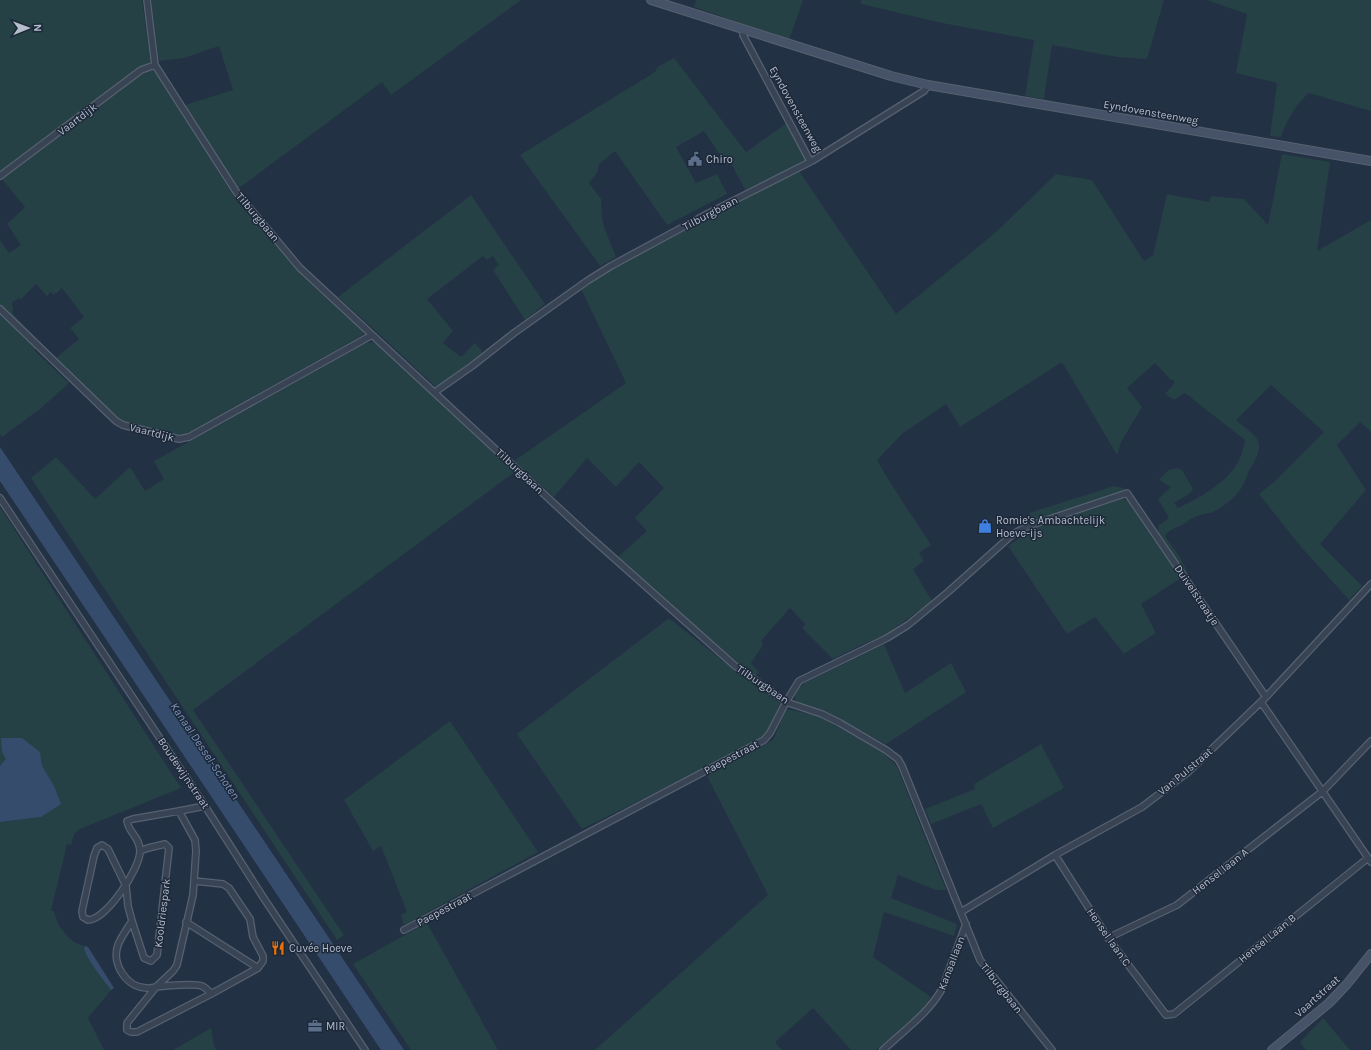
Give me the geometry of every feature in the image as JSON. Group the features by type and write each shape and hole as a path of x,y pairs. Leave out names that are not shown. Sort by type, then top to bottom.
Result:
{"street":[{"name":"Tilburgbaan","path":"147,0 155,65 237,193 300,268 582,529 734,665 786,702 822,714 859,734 898,759 980,960 1052,1050"},
{"name":"Eyndovensteenweg","path":"651,0 891,76 928,85 1371,161"},
{"name":"Eyndovensteenweg","path":"745,30 743,35 810,161 924,91 928,85"},
{"name":"Vaartdijk","path":"0,176 141,70 155,65"},
{"name":"Tilburgbaan","path":"435,392 472,366 514,333 610,266 668,234 810,161"},
{"name":"Vaartdijk","path":"0,309 116,422 179,439 188,437 372,335"},
{"name":"Paepestraat","path":"404,930 764,740 770,733 786,702 799,682 908,626 1013,534 1026,527 1127,493"},
{"name":"Duivelstraatje","path":"1127,493 1266,697"},
{"name":"Boudewijnstraat","path":"0,498 365,1050"},
{"name":"Van Pulstraat","path":"961,912 1055,855 1142,807 1188,772 1266,697 1371,584"},
{"path":"1261,702 1369,860"},
{"name":"Hensel laan A","path":"1108,938 1177,905 1323,791 1371,741"},
{"path":"140,851 136,837 128,827 127,821 205,806"},
{"name":"Kooldriespark","path":"179,811 195,840 196,851 194,881 177,965 173,971 156,987 127,1023 127,1030 137,1032 258,968"},
{"name":"Kooldriespark","path":"140,851 136,867 126,886 96,918 88,920 83,917 82,911 88,880 97,848 102,845 108,849 126,886 132,921 142,953 144,958 151,961 157,955 169,848 165,844 140,851"},
{"name":"Hensel laan C","path":"1055,855 1108,938 1166,1016"},
{"name":"Hensel Laan B","path":"1166,1016 1174,1014 1369,860"},
{"path":"186,922 258,968 263,961 263,956 253,937 250,919 228,888 223,884 194,881"},
{"path":"132,921 117,947 117,960 126,979 135,986 147,989 156,987 202,986 211,994"},
{"name":"Kanaallaan","path":"883,1050 925,1011 938,996 966,924"},
{"name":"Vaartstraat","path":"1272,1050 1329,1003 1347,984 1371,954"}],"green space":[{"path":"0,0 142,0 151,64 141,68 0,172"},
{"path":"151,0 521,0 391,95 382,82 238,189 185,105 233,90 219,46 184,58 159,61"},
{"path":"696,0 803,0 789,40 694,7"},
{"path":"861,0 1164,0 1147,59 1117,57 1052,45 1044,99 1025,96 1034,40 942,23 861,4"},
{"path":"1207,0 1371,0 1371,111 1309,93 1292,113 1281,137 1270,136 1277,83 1236,73 1247,14"},
{"path":"674,58 746,152 787,123 806,158 804,163 745,190 731,163 727,165 704,131 676,147 696,183 717,174 727,194 667,225 615,151 599,164 597,173 589,183 601,199 604,227 616,257 600,266 520,155 655,72 657,67"},
{"path":"155,70 236,200 303,277 364,333 186,434 172,434 120,420 56,358 79,339 70,328 84,317 62,288 54,295 51,292 47,296 36,284 21,299 19,298 12,302 13,314 41,343 34,350 69,383 40,409 2,437 0,434 0,240 9,253 21,245 7,224 25,207 1,178 144,72"},
{"path":"1282,154 1330,162 1317,251 1371,220 1371,432 1360,422 1337,445 1366,490 1320,544 1362,586 1349,600 1301,547 1259,494 1275,481 1324,432 1271,385 1236,420 1255,436 1259,446 1255,460 1241,489 1233,498 1219,509 1195,517 1173,529 1165,536 1179,556 1188,573 1186,574 1158,532 1159,525 1169,518 1158,499 1171,487 1159,479 1169,470 1178,468 1182,470 1193,489 1189,494 1174,503 1178,508 1207,492 1227,477 1239,461 1245,440 1185,393 1174,400 1165,394 1175,382 1170,379 1155,363 1127,388 1142,407 1121,442 1117,455 1062,362 960,427 946,404 902,434 877,460 931,545 919,553 924,561 913,569 932,601 885,635 833,659 802,628 805,624 790,608 761,641 763,645 751,663 759,672 755,677 618,557 647,531 635,518 664,488 639,462 616,487 587,458 554,497 514,461 626,383 581,289 603,272 651,246 799,171 896,314 996,232 1056,174 1092,180 1144,261 1153,255 1167,194 1209,202 1211,196 1244,199 1268,225"},
{"path":"471,195 545,304 525,320 493,270 499,265 493,256 487,260 483,256 427,299 453,331 443,343 461,357 475,343 482,351 481,354 437,388 338,297"},
{"path":"373,342 516,471 193,710 344,935 337,940 31,478 56,457 95,499 130,467 145,491 164,479 154,461 366,343"},
{"path":"1114,486 1124,488 1124,491 1031,522 1029,513"},
{"path":"1122,499 1128,500 1181,578 1141,604 1156,633 1124,654 1095,617 1067,634 1008,546 1033,529"},
{"path":"0,507 181,788 80,829 74,834 71,845 67,844 51,911 54,911 61,928 69,938 85,946 83,947 108,986 112,989 88,1018 104,1050 0,1050 0,822 41,817 0,819"},
{"path":"669,618 743,677 782,705 769,730 759,739 582,829 517,734"},
{"path":"884,644 905,693 951,663 966,692 886,744 823,710 796,702 795,696 798,689 805,683"},
{"path":"786,710 819,716 883,753 898,769 946,890 936,890 898,875 891,898 957,924 954,936 884,912 873,957 931,997 925,1008 876,1050 851,1050 813,1008 775,1042 782,1050 593,1050 596,1049 768,895 707,776 773,740"},
{"path":"450,721 538,852 404,925 401,915 407,912 381,846 373,851 344,800"},
{"path":"1041,744 1064,788 993,828 981,804 931,824 925,809 975,789 974,784"},
{"path":"427,923 498,1050 411,1050 353,964"},
{"path":"1323,1018 1350,1050 1306,1050 1300,1042"},
{"path":"211,1028 214,1046 217,1050 173,1050"}],"water":[{"path":"0,447 404,1050 381,1050 0,481"},
{"path":"1,738 22,738 40,752 42,766 54,786 61,804 41,817 0,822 0,766 6,759 2,752"},
{"path":"84,946 88,947 114,988 111,990 86,954"}],"place":[{"name":"Chiro","path":"695,159"},
{"name":"Romie's Ambachtelijk Hoeve-ijs","path":"985,526"},
{"name":"Cuvée Hoeve","path":"278,948"},
{"name":"MIR","path":"315,1026"}],"water label":[{"name":"Kanaal Dessel-Schoten","path":"205,751"}]}
